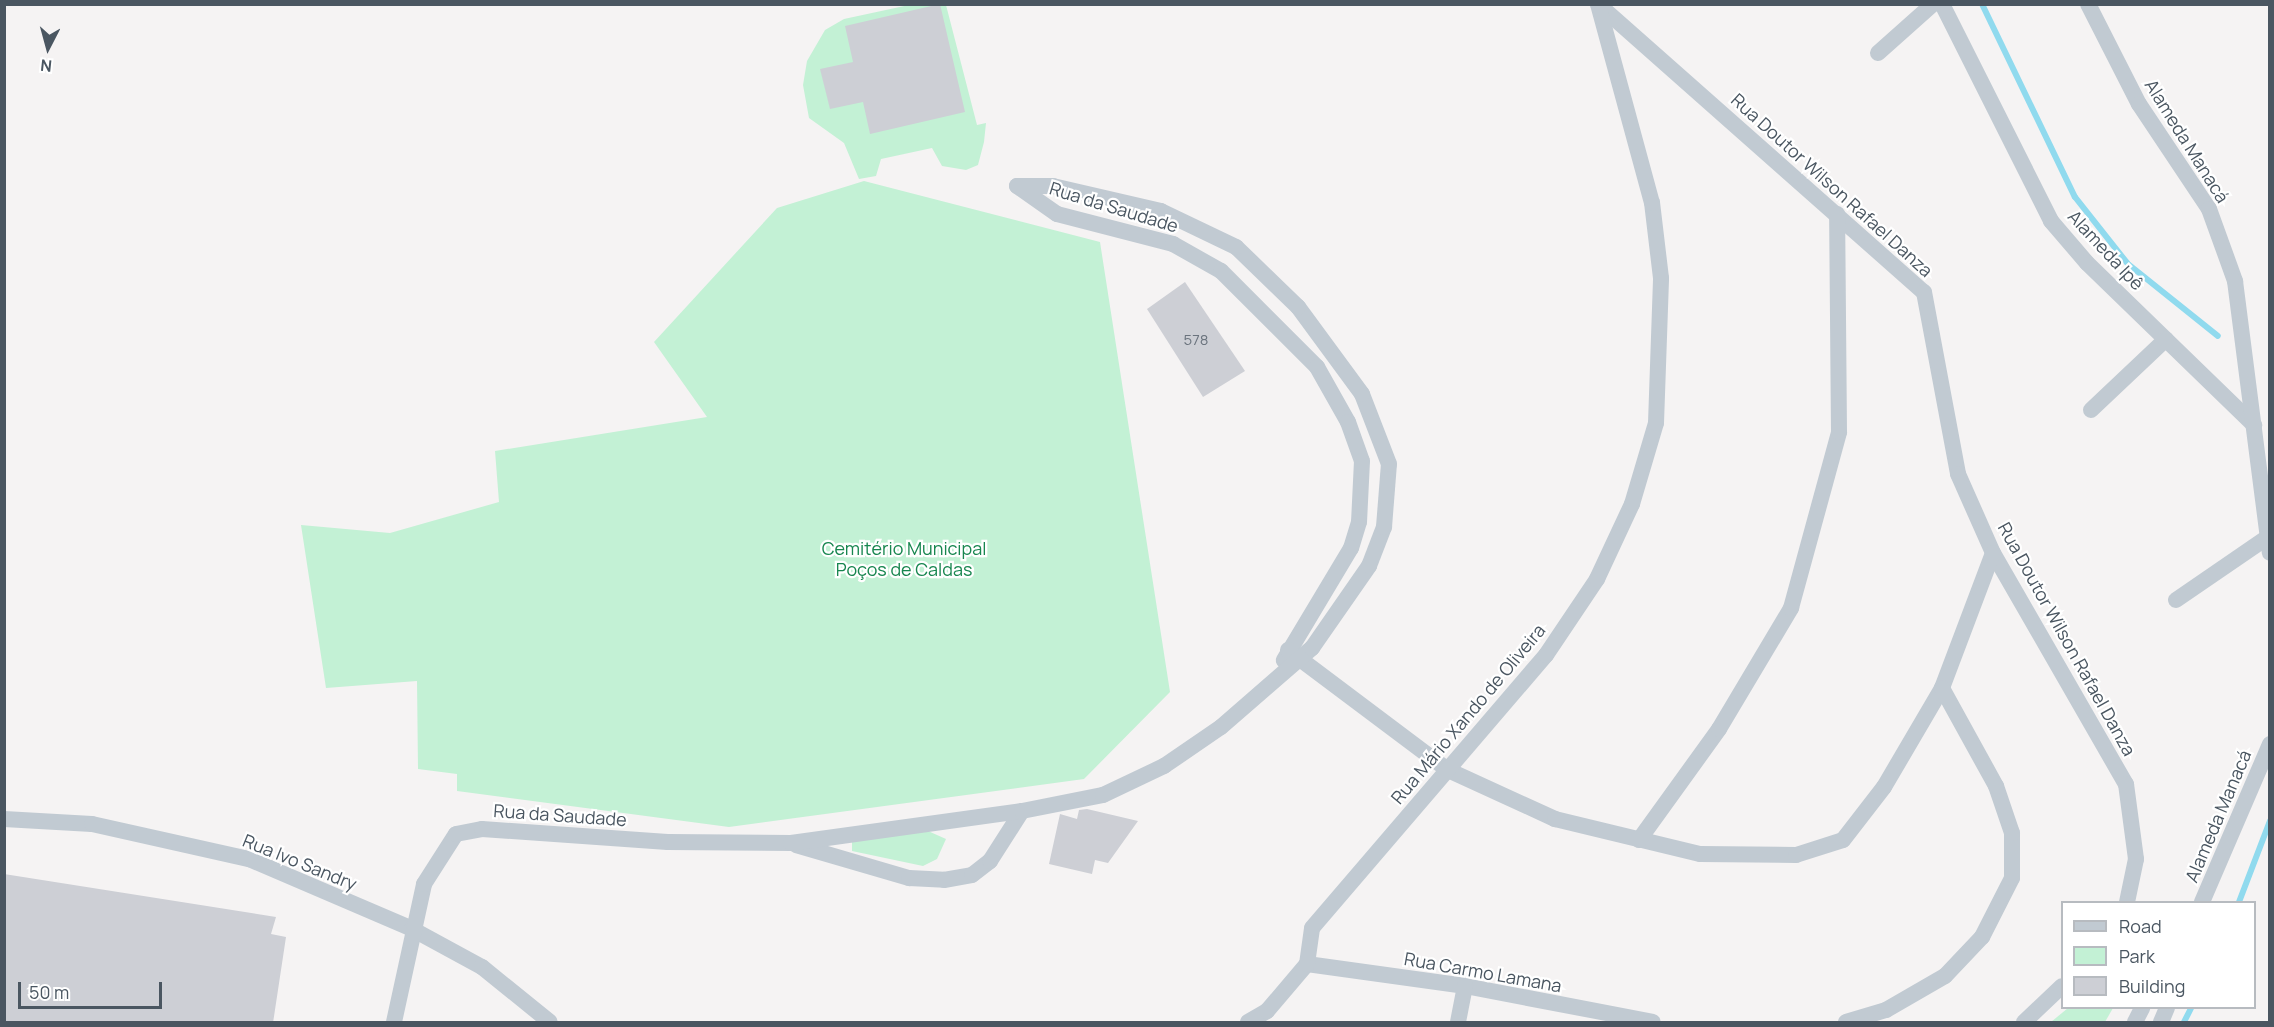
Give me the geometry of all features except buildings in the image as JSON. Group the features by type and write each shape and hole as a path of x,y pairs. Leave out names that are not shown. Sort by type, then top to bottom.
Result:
{"street":[{"name":"Rua Doutor Wilson Rafael Danza","path":"1598,4 1924,292 1958,474 1993,553 2126,784 2136,860 2127,901"},
{"name":"Rua Mário Xando de Oliveira","path":"1306,964 1312,928 1546,655 1597,579 1632,504 1656,423 1663,334 1652,203 1598,4"},
{"path":"1878,53 1933,4"},
{"name":"Alameda Ipê","path":"1942,4 2051,221 2254,425"},
{"name":"Alameda Manacá","path":"2088,4 2139,104 2209,209 2235,281 2269,545"},
{"name":"Rua da Saudade","path":"394,1023 412,929 424,884 456,834 482,828 668,842 791,843 1022,812 1103,795 1164,766 1221,727 1278,675 1302,661 1369,566 1384,526 1389,465 1362,394 1298,307 1236,248 1161,211 1053,186 1017,186 1057,214 1173,244 1221,271 1322,376 1362,461 1363,495 1351,548 1288,650 1278,675"},
{"path":"1639,840 1719,729 1791,608 1839,432 1837,214"},
{"path":"2091,410 2166,339"},
{"path":"2176,600 2269,545"},
{"path":"1288,650 1448,770 1555,819 1700,854 1796,855 1843,840 1884,787 1942,688 1993,553"},
{"path":"1846,1023 1886,1010 1945,976 1982,937 2012,878 2012,833 1996,786 1942,688"},
{"name":"Alameda Manacá","path":"2203,901 2270,744"},
{"name":"Rua da Saudade","path":"791,843 909,878 944,880 972,875 990,861 1022,812"},
{"name":"Rua Ivo Sandry","path":"4,819 92,824 249,859 412,929 482,967 550,1023"},
{"path":"1248,1023 1267,1011 1306,964"},
{"name":"Rua Carmo Lamana","path":"1306,964 1466,986 1653,1023"},
{"path":"1458,1023 1466,986"},
{"path":"2024,1023 2061,987"},
{"path":"2135,1023 2142,1009"},
{"path":"2161,1023 2167,1009"}],"green space":[{"path":"909,5 946,5 977,125 986,123 978,165 966,170 942,166 932,148 881,159 876,176 859,179 844,143 809,118 803,85 807,61 825,30 844,19"},
{"name":"Cemitério Municipal Poços de Caldas","path":"864,181 1100,242 1170,692 1084,779 729,827 457,791 457,774 418,769 417,681 326,688 301,525 390,533 499,502 495,451 707,417 654,342 777,208"},
{"path":"928,831 946,839 937,859 923,866 852,851 852,840"},
{"path":"2067,1009 2112,1009 2105,1022 2051,1022"}],"waterway":[{"path":"1982,4 2075,197 2128,264 2218,336"},
{"path":"2239,901 2270,821"},
{"path":"2184,1022 2190,1009"}]}
